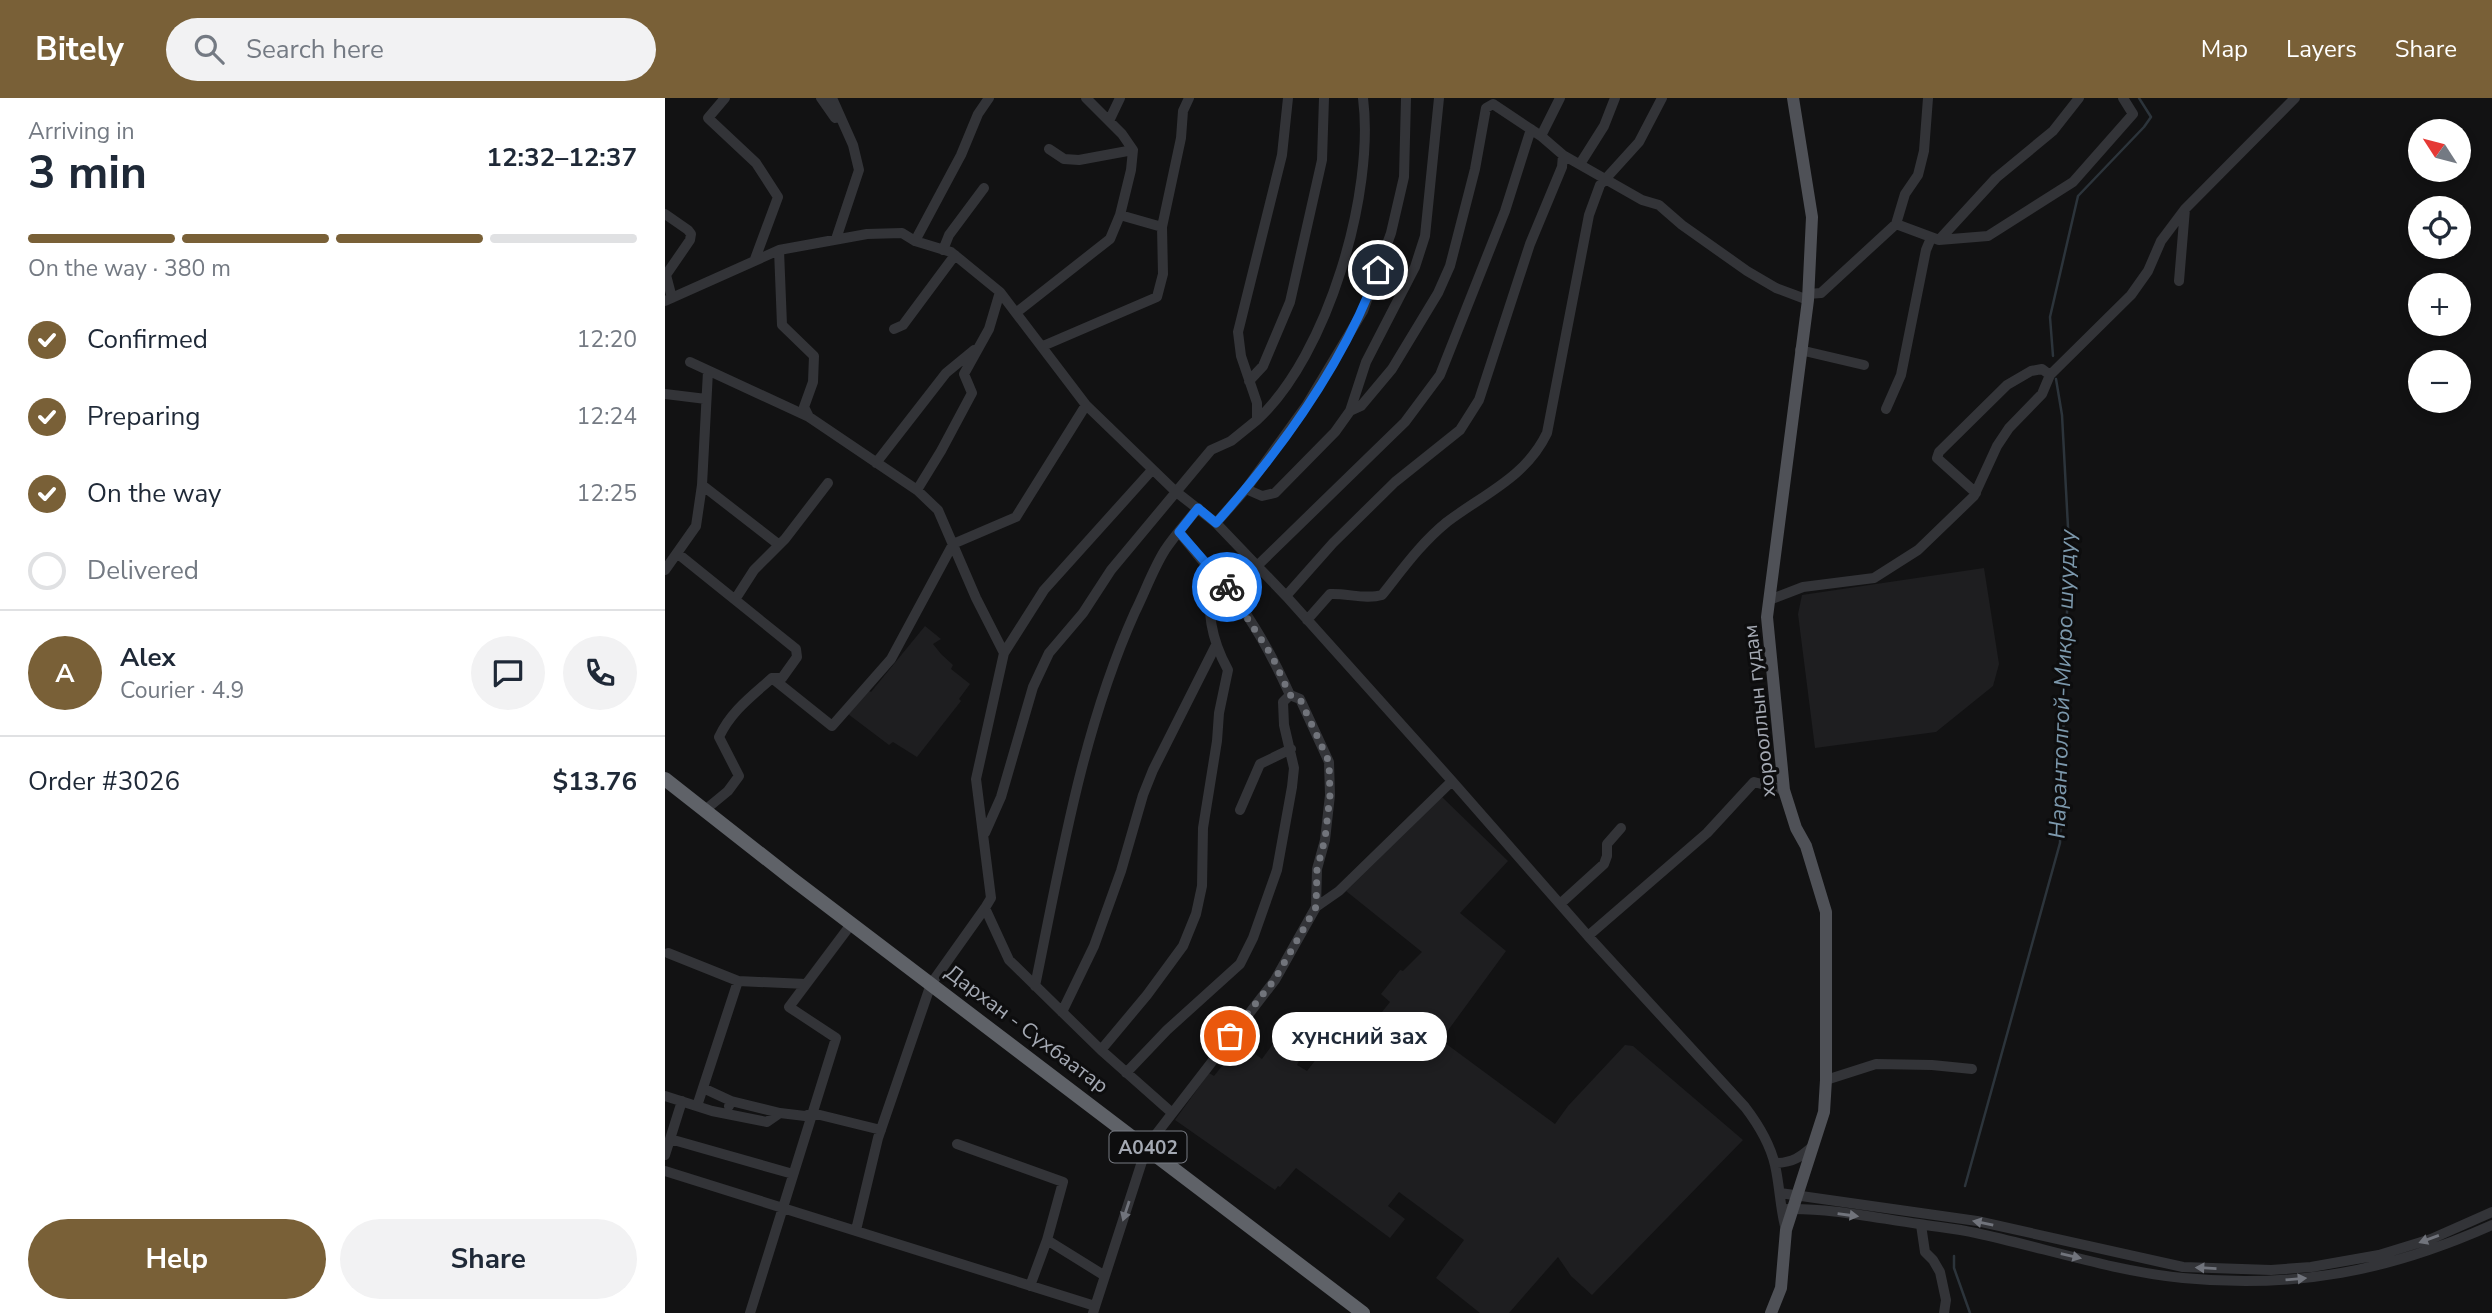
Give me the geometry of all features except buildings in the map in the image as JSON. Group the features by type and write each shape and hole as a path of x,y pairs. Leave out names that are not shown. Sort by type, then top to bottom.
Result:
{"highway":[{"name":"Дархан - Сүхбаатар","path":"665,779 1363,1313"}],"main road":[{"name":"хорооллын гудам","path":"1771,1313 1781,1288 1786,1230 1824,1112 1826,1080 1826,912 1806,846 1795,828 1784,790 1768,640 1769,600 1808,297 1812,217 1793,98"}],"street":[{"path":"725,98 708,118 756,163 778,197 755,259"},
{"path":"821,98 849,139"},
{"path":"832,98 859,170 836,239"},
{"path":"915,241 961,155 978,114 989,98"},
{"path":"1017,312 1110,239 1120,215 1133,150 1122,134 1086,98"},
{"path":"1109,121 1120,98"},
{"path":"1043,346 1157,297 1163,274 1162,227 1181,138 1183,111 1189,98"},
{"path":"1257,420 1257,403 1241,356 1238,332 1248,285 1272,202 1282,155 1288,98"},
{"path":"1249,381 1263,366 1290,302 1322,160 1324,98"},
{"path":"984,833 1001,797 1033,687 1049,653 1083,613 1111,570 1211,450 1231,441 1268,410 1315,337 1340,273 1350,236 1365,153 1363,98"},
{"path":"1216,523 1246,489 1306,407 1363,311 1391,233 1404,177 1406,98"},
{"path":"1246,489 1262,496 1275,493 1335,432 1350,411 1366,362 1415,267 1425,236 1439,98"},
{"path":"1541,136 1560,98"},
{"path":"1580,164 1604,126 1615,98"},
{"path":"1307,620 1330,594 1350,593 1366,597 1382,595 1395,575 1447,522 1514,476 1539,450 1547,433 1589,215 1605,180 1639,142 1662,98"},
{"path":"1350,411 1361,405 1383,381 1438,293 1455,252 1486,108 1494,101 1563,155 1642,200 1659,205 1682,225 1747,271 1776,288 1808,297 1821,293 1896,224 1905,194 1918,175 1924,151 1928,98"},
{"path":"1886,409 1901,375 1926,250 1996,178 2053,131 2079,98"},
{"path":"1896,224 1935,239 1988,236 2073,182 2133,114 2123,98"},
{"path":"1769,600 1803,587 1874,579 1918,550 1976,493 1997,446 2009,428 2042,394 2050,375 2131,295 2148,271 2161,241 2185,209 2295,98"},
{"path":"1257,566 1405,422 1434,387 1505,211 1531,129"},
{"path":"1049,149 1064,159 1079,160 1133,150"},
{"path":"1286,596 1333,543 1395,482 1460,430 1468,420 1479,400 1530,244 1562,167 1563,155"},
{"path":"943,250 949,236 984,187"},
{"path":"2179,281 2185,209"},
{"path":"665,214 691,234 666,275 669,300 779,250 867,234 902,233 915,241 955,255 1000,292 1086,405 1175,491 1216,523 1286,596 1453,781 1587,936 1745,1107 1764,1135 1775,1163 1780,1210 1786,1230"},
{"path":"1120,215 1162,227"},
{"path":"779,250 782,325 814,356 813,382 804,407 809,417"},
{"path":"894,330 903,325 955,255"},
{"path":"917,490 972,393 964,374 989,329 1000,292"},
{"path":"876,463 946,373 979,346"},
{"path":"1800,349 1864,365"},
{"path":"690,362 809,417 917,490 938,510 1004,653"},
{"path":"1976,493 1942,465 1937,458 1939,452 2007,385 2031,371 2042,369 2050,375"},
{"path":"666,567 696,526 702,485 708,371"},
{"path":"665,394 706,399"},
{"path":"772,678 832,726 891,659 953,544 1016,517 1086,405"},
{"path":"856,1230 881,1130 931,984 991,898 976,779 1004,653 1044,590 1152,470"},
{"path":"736,598 754,570 785,539 828,484"},
{"path":"702,485 778,544"},
{"path":"1035,986 1072,807 1092,730 1124,638 1165,551 1198,508"},
{"path":"1179,532 1226,586 1272,656 1290,695 1300,699 1329,762 1330,795 1325,839 1317,869 1316,907"},
{"path":"677,553 796,649 797,657 782,678 772,678 737,708 726,722 719,737 739,776 728,790 705,810"},
{"path":"1101,1050 1183,946 1196,914 1202,886 1203,828 1228,670 1215,647 1209,594 1215,576"},
{"path":"1062,1012 1094,946 1153,769 1215,647"},
{"path":"1126,1073 1167,1030 1240,964 1253,938 1277,870 1294,768 1284,725 1283,702 1290,695"},
{"path":"1240,810 1260,764 1291,749"},
{"path":"665,1171 1030,1286 1094,1310 1147,1146 1275,979 1316,907 1339,891 1453,781"},
{"path":"1587,936 1707,833 1754,782 1784,790"},
{"path":"1560,904 1604,864 1607,845 1621,828"},
{"path":"985,908 1009,960 1101,1050 1171,1112"},
{"path":"750,1313 836,1038 789,1007 852,923"},
{"path":"668,953 738,981 806,984"},
{"path":"697,1106 738,981"},
{"path":"1826,1080 1876,1064 1972,1069"},
{"path":"702,1088 731,1101 780,1114 805,1116 812,1113 881,1130"},
{"path":"665,1096 767,1122 780,1114"},
{"path":"665,1156 682,1101"},
{"path":"727,1112 731,1101"},
{"path":"670,1139 793,1174"},
{"path":"957,1144 1063,1182 1047,1240 1030,1286"},
{"path":"1775,1163 1797,1160 1814,1145"},
{"path":"1780,1194 1977,1222 2183,1267 2271,1270 2379,1255 2431,1238 2492,1212"},
{"path":"1780,1210 1794,1209 1975,1232 2157,1274 2220,1280 2313,1278 2371,1269 2419,1254 2492,1225"},
{"path":"1921,1224 1925,1252 1940,1272 1946,1300 1944,1313"},
{"path":"1047,1240 1105,1276"}],"shaded area":[{"path":"1984,568 1999,664 1993,686 1936,732 1815,748 1798,614 1802,595"},
{"path":"925,626 941,639 933,644 953,665 951,669 970,684 959,699 961,701 917,757 893,742 889,745 848,714 868,690 871,692"},
{"path":"1442,797 1508,861 1460,913 1506,951 1441,1040 1555,1124 1568,1106 1625,1045 1633,1046 1743,1140 1592,1295 1571,1276 1558,1257 1509,1313 1480,1313 1436,1278 1464,1240 1399,1192 1388,1206 1405,1219 1390,1238 1296,1168 1275,1190 1175,1120 1209,1073 1214,1076 1240,1043 1262,1059 1275,1041 1299,1061 1297,1065 1307,1071 1321,1053 1329,1057 1351,1029 1362,1037 1390,1002 1381,994 1400,970 1403,971 1422,952 1346,891"}],"waterway":[{"name":"Нарантолгой-Микро шуудуу","path":"2053,356 2050,317 2078,196 2151,117 2139,98"},
{"name":"Нарантолгой-Микро шуудуу","path":"1965,1186 2060,843 2069,546 2062,415 2056,379"},
{"name":"Нарантолгой-Микро шуудуу","path":"1954,1256 1954,1268 1970,1313"}],"way so far":[{"path":"1227,587 1272,656 1290,695 1300,699 1312,720 1329,762 1330,795 1325,839 1317,869 1316,907 1275,979 1230,1036"}],"place":[{"name":"хунсний зах","path":"1230,1036"}],"route":[{"path":"1227,587 1179,532 1198,508 1216,523 1246,489 1306,407 1349,337 1363,311 1378,270"}]}
